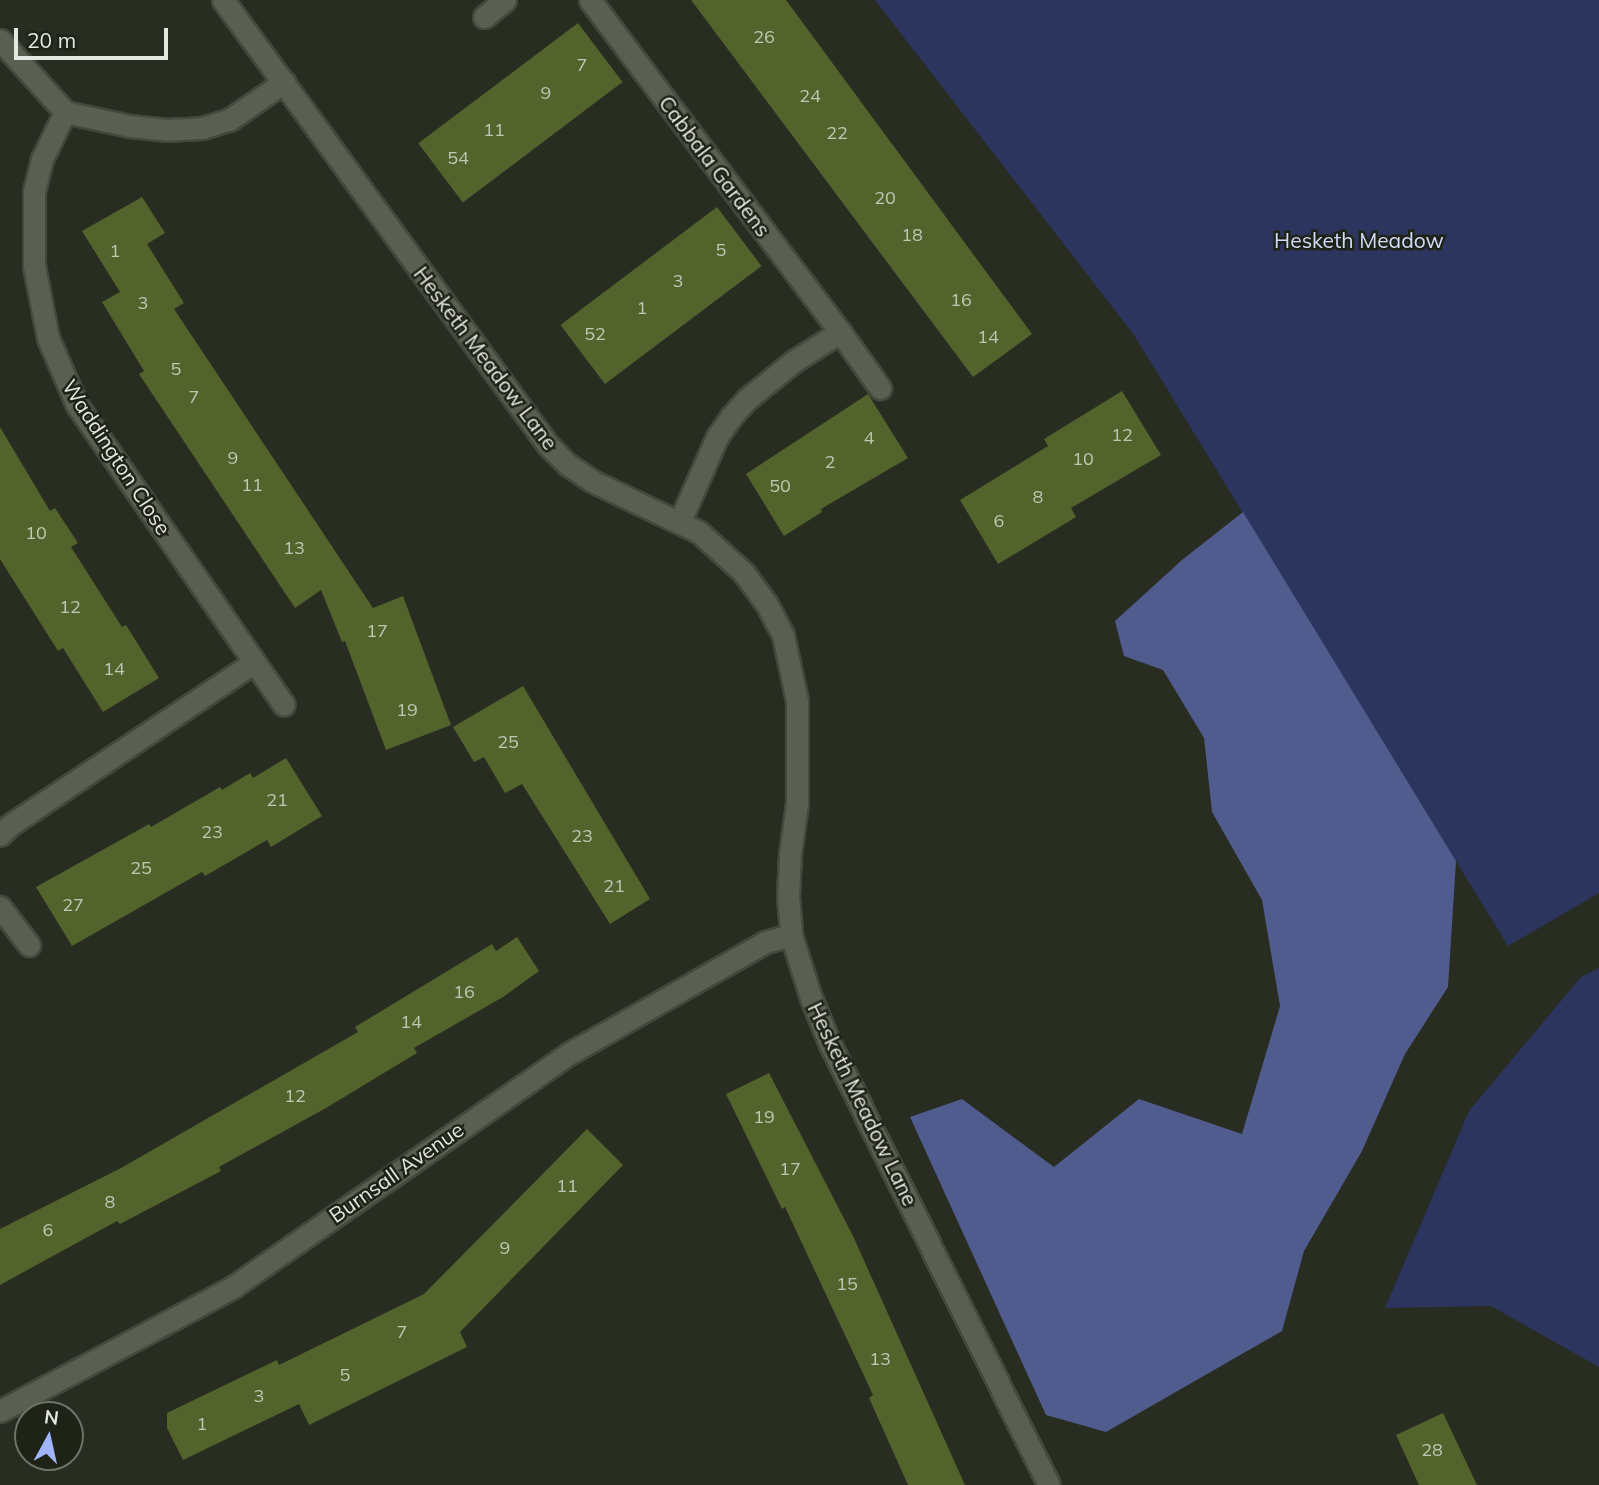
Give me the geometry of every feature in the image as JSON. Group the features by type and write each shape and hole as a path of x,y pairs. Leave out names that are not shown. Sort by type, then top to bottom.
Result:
{"street":[{"name":"Hesketh Meadow Lane","path":"223,0 548,445 567,464 592,481 680,522 722,550 744,573 783,635 792,667 800,736 797,803 790,854 791,934 811,998 830,1044 1049,1485"},
{"path":"484,17 505,0"},
{"name":"Cabbala Gardens","path":"590,0 880,388"},
{"path":"0,40 65,112 130,126 166,130 202,128 229,120 284,82"},
{"name":"Waddington Close","path":"65,112 42,159 34,192 34,266 48,338 77,405 284,705"},
{"path":"680,522 717,437 731,416 747,399 794,361 840,332"},
{"path":"0,835 10,825 254,662"},
{"path":"0,907 29,945"},
{"name":"Burnsall Avenue","path":"0,1411 233,1287 570,1053 765,942 791,934"}],"green space":[{"name":"Hesketh Meadow","path":"875,0 1599,0 1599,893 1508,946 1134,335"},
{"path":"1599,968 1599,1367 1491,1306 1385,1308 1469,1111 1581,977"}],"shaded area":[{"path":"1243,512 1456,861 1448,987 1405,1054 1362,1151 1304,1251 1282,1331 1106,1432 1046,1415 910,1117 962,1099 1054,1167 1139,1099 1242,1134 1280,1006 1262,900 1212,812 1204,738 1163,670 1124,656 1115,621 1182,560"}],"building":[{"path":"691,0 786,0 1032,334 973,377"},
{"path":"578,23 623,82 463,202 418,143"},
{"path":"142,197 165,233 147,244 184,303 174,309 373,608 403,596 451,725 386,750 345,641 342,642 321,590 295,608 139,374 144,371 102,302 120,292 82,231"},
{"path":"717,207 762,266 605,384 560,325"},
{"path":"1122,391 1161,455 1071,508 1076,517 998,564 960,500 1048,446 1044,439"},
{"path":"868,394 908,458 821,509 822,512 784,536 746,474"},
{"path":"0,427 50,511 55,508 78,543 71,547 122,627 126,625 159,678 103,712 63,648 58,651 0,559"},
{"path":"523,686 650,899 610,924 522,784 505,793 484,757 474,762 453,727"},
{"path":"286,758 322,816 271,847 267,840 205,876 202,872 72,946 36,887 149,824 151,827 220,787 222,790 250,773 253,778"},
{"path":"517,937 539,971 503,997 414,1048 417,1053 326,1108 219,1167 221,1171 120,1224 117,1221 0,1285 0,1229 121,1168 358,1032 355,1027 492,944 496,951"},
{"path":"769,1073 853,1236 965,1485 908,1485 869,1398 873,1395 785,1207 782,1209 726,1094"},
{"path":"587,1129 623,1165 460,1332 467,1347 309,1425 299,1404 183,1460 167,1428 167,1413 277,1360 279,1365 424,1294"},
{"path":"1443,1413 1477,1485 1419,1485 1396,1435"}]}
